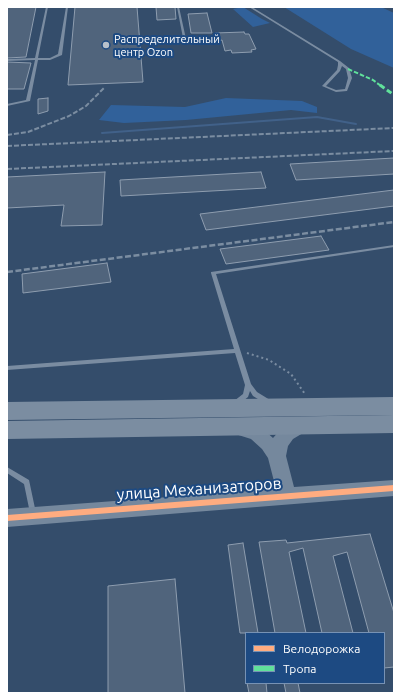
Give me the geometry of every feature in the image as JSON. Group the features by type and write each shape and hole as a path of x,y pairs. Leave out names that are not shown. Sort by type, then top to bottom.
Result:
{"highway":[{"path":"7,430 230,417 284,407 394,406"},
{"path":"7,411 230,417 302,425 394,424"}],"street":[{"path":"230,417 257,434 268,444 277,456 287,496"},
{"path":"277,456 279,444 288,434 302,425"},
{"name":"улица Механизаторов","path":"7,518 394,488"}],"lane":[{"path":"7,105 28,101 47,7"},
{"path":"7,60 54,58 61,53 67,7"},
{"path":"178,7 185,38"},
{"path":"250,7 339,62 348,69 350,78 346,90 336,91 324,86 339,70 339,62"},
{"path":"284,407 267,402 254,394 248,385 213,272 394,246"},
{"path":"7,368 238,351"},
{"path":"230,417 246,395 248,385"},
{"path":"7,470 26,482 34,515"}],"path":[{"path":"238,351 269,360 291,374 308,398"}],"shaded area":[{"path":"243,7 270,23 253,27 233,9"},
{"path":"284,7 381,7 394,13 394,68 351,49"},
{"path":"226,98 302,101 317,107 317,113 291,110 186,120 124,123 99,120 111,105 185,107"}],"building":[{"path":"7,7 36,7 26,57 7,58"},
{"name":"Распределительный центр Ozon","path":"75,7 137,7 143,82 68,85"},
{"path":"156,7 175,7 176,19 157,20"},
{"path":"207,13 212,33 191,33 188,14"},
{"path":"244,32 245,34 249,34 256,49 251,50 252,52 232,53 231,50 225,51 222,40 218,41 215,33"},
{"path":"7,62 31,63 24,89 7,89"},
{"path":"48,98 48,111 38,114 38,99"},
{"path":"394,158 394,174 296,180 290,164"},
{"path":"105,172 102,225 61,226 64,205 7,208 7,177"},
{"path":"261,172 266,188 121,196 120,180"},
{"path":"394,190 394,206 206,230 200,214"},
{"path":"321,236 329,250 226,264 220,249"},
{"path":"107,263 111,282 23,293 22,274"},
{"path":"370,534 394,613 394,667 385,668 385,632 369,632 347,552 333,556 353,632 322,632 303,548 289,552 306,632 275,632 259,542 286,540 287,543"},
{"path":"243,543 258,632 240,633 228,545"},
{"path":"175,579 185,693 108,693 108,586"},
{"path":"247,684 266,684 267,693 249,693"},
{"path":"284,684 298,684 300,693 286,693"}],"waterway":[{"path":"102,133 317,117 356,124"}],"railway":[{"path":"7,135 28,132 69,116 86,106 105,87"},
{"path":"7,146 394,128"},
{"path":"7,169 394,151"},
{"path":"7,272 394,222"}],"marked path":[{"path":"348,69 373,80 394,95"}],"cycle path":[{"path":"7,518 394,488"}],"place":[{"name":"Распределительный центр Ozon","path":"106,45"}]}
